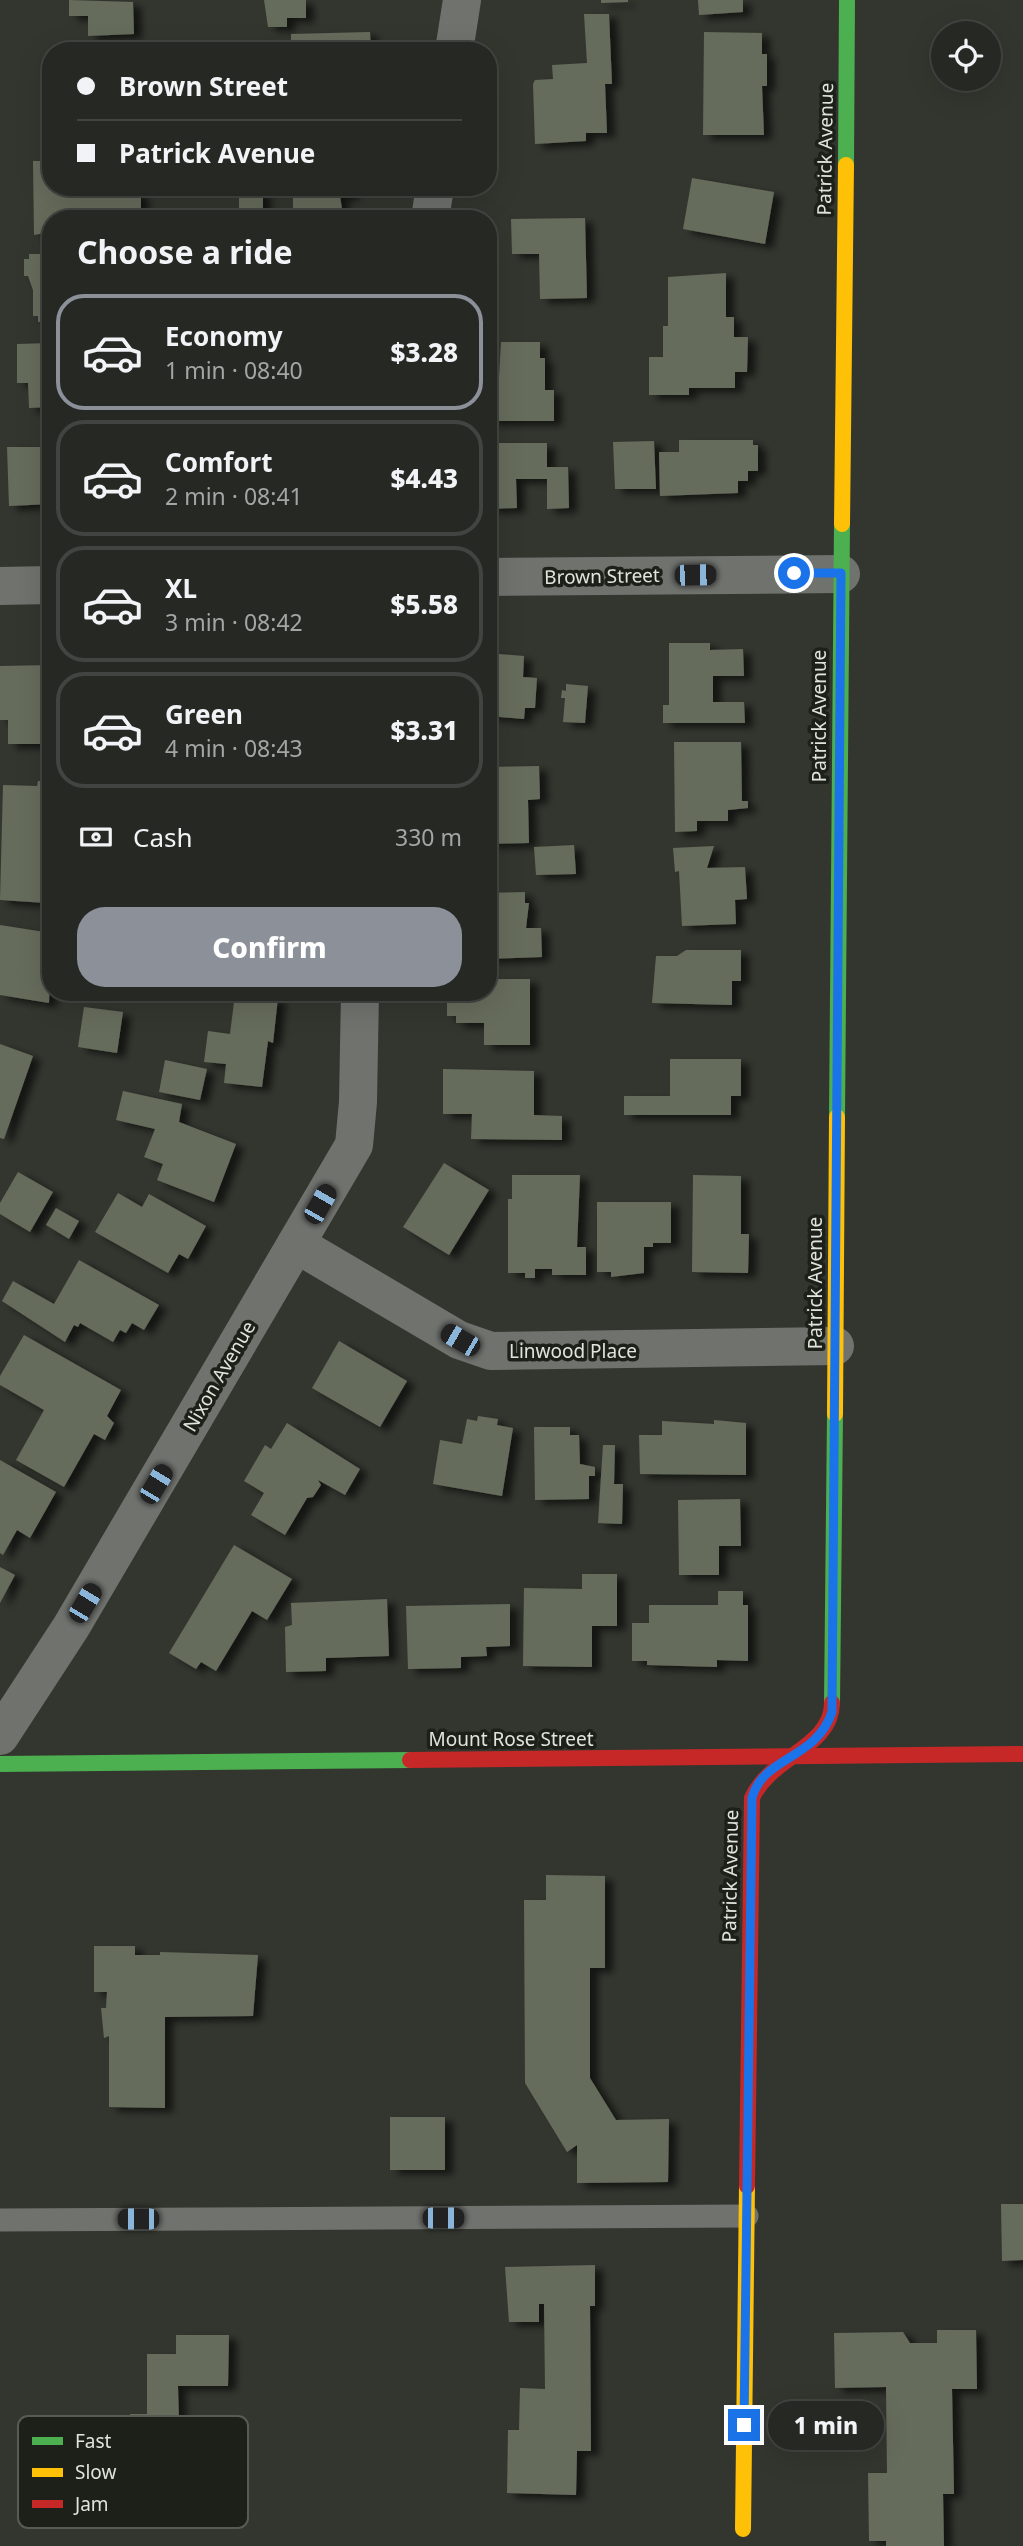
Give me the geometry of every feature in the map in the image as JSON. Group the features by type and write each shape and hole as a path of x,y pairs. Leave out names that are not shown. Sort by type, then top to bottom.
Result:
{"street":[{"path":"455,42 462,0"},
{"name":"Patrick Avenue","path":"743,2529 752,1798 755,1784 768,1772 813,1744 827,1727 832,1712 847,0"},
{"name":"Brown Street","path":"497,577 841,573"},
{"path":"0,586 42,585"},
{"name":"Nixon Avenue","path":"0,1736 71,1627 354,1145 358,1102 360,1001"},
{"name":"Linwood Place","path":"296,1244 460,1340 491,1351 835,1346"},
{"name":"Mount Rose Street","path":"0,1764 1023,1754"}],"lane":[{"path":"0,2220 747,2216"}],"building":[{"path":"69,0 133,2 134,34 88,36 88,16 69,16"},
{"path":"264,0 306,0 306,18 287,18 287,27 268,27"},
{"path":"601,0 628,0 628,2 601,3"},
{"path":"698,0 743,0 743,12 699,15"},
{"path":"584,14 609,14 612,84 605,84 607,133 586,133 586,141 535,144 533,84 535,80 553,79 552,65 587,63"},
{"path":"370,32 371,42 291,42 291,34"},
{"path":"704,32 762,33 762,54 767,54 767,86 762,86 764,135 703,135"},
{"path":"33,161 42,161 42,196 141,196 141,210 42,210 42,234 34,235"},
{"path":"692,178 774,192 765,244 683,229"},
{"path":"239,196 263,196 263,210 239,210"},
{"path":"293,196 340,196 342,210 293,210"},
{"path":"585,218 587,298 540,299 539,254 512,254 511,219"},
{"path":"29,254 42,254 42,322 38,322 38,316 33,316 33,290 28,276 24,276 24,259 29,259"},
{"path":"726,273 726,317 734,317 734,337 748,337 747,372 735,372 735,388 689,388 689,395 649,395 649,357 663,357 663,326 668,326 668,277"},
{"path":"501,342 540,342 540,358 545,358 545,390 554,390 554,421 497,421"},
{"path":"42,343 42,407 29,408 28,383 17,383 17,344"},
{"path":"679,440 753,440 753,445 758,445 758,471 748,471 748,481 738,481 738,493 660,496 659,452 679,452"},
{"path":"654,441 656,489 615,489 613,442"},
{"path":"497,443 547,443 547,467 568,467 569,508 547,509 547,479 516,479 517,508 497,509"},
{"path":"7,447 42,447 42,504 9,506"},
{"path":"669,643 710,643 710,650 743,649 744,676 713,676 713,702 744,702 745,723 663,723 663,705 669,705"},
{"path":"497,654 524,656 523,677 537,678 535,708 525,708 524,719 497,717"},
{"path":"42,665 42,744 8,744 8,720 0,720 0,666"},
{"path":"566,684 588,686 585,723 563,722 565,698 561,698 562,690 566,691"},
{"path":"674,742 741,742 742,801 748,801 748,808 728,810 728,821 697,821 697,831 675,832"},
{"path":"539,766 540,799 528,800 529,843 497,844 497,767"},
{"path":"38,781 42,781 42,903 0,900 3,785 37,786"},
{"path":"574,845 576,874 536,875 534,847"},
{"path":"714,846 707,868 745,867 747,899 735,900 736,924 682,926 679,871 675,872 673,848"},
{"path":"525,892 525,903 529,903 526,928 541,928 542,957 497,959 497,893"},
{"path":"0,925 42,932 42,1001 49,1003 0,995"},
{"path":"686,950 741,950 741,981 732,981 732,1005 652,1003 656,956 677,956"},
{"path":"497,979 530,979 530,1045 484,1045 484,1023 456,1023 456,1016 447,1016 447,1001 497,1001"},
{"path":"234,1001 278,1001 273,1043 268,1041 262,1087 224,1083 226,1064 204,1062 208,1031 230,1034"},
{"path":"84,1007 123,1012 117,1053 78,1047"},
{"path":"0,1044 33,1056 4,1139 0,1138"},
{"path":"670,1059 741,1059 741,1096 731,1096 731,1115 624,1115 624,1096 670,1096"},
{"path":"165,1060 207,1069 200,1100 159,1092"},
{"path":"443,1069 534,1071 534,1115 562,1116 562,1140 471,1139 472,1114 443,1114"},
{"path":"123,1091 182,1104 179,1122 236,1144 214,1202 157,1180 163,1164 144,1157 155,1129 116,1120"},
{"path":"444,1163 489,1190 449,1255 403,1227"},
{"path":"18,1172 53,1192 30,1232 0,1214 0,1203"},
{"path":"512,1175 580,1175 577,1247 586,1247 586,1275 552,1275 552,1269 535,1269 535,1278 525,1278 525,1273 508,1273 508,1199 512,1199"},
{"path":"693,1175 741,1176 741,1234 749,1234 748,1273 692,1272"},
{"path":"118,1193 142,1207 149,1194 206,1226 188,1259 179,1254 168,1273 95,1232"},
{"path":"597,1202 671,1202 671,1243 653,1243 653,1247 644,1247 644,1273 611,1277 611,1272 597,1272"},
{"path":"56,1208 79,1221 69,1239 46,1225"},
{"path":"79,1260 159,1305 144,1330 132,1323 126,1333 120,1330 113,1342 80,1323 78,1327 74,1325 65,1342 2,1301 13,1281 54,1304"},
{"path":"24,1335 121,1390 107,1416 114,1423 105,1440 94,1434 64,1487 16,1460 44,1410 0,1385 0,1376"},
{"path":"339,1341 407,1381 380,1427 312,1388"},
{"path":"478,1416 498,1419 497,1425 513,1428 502,1496 433,1484 440,1440 462,1444 467,1419 477,1421"},
{"path":"714,1420 746,1423 746,1475 640,1474 639,1435 662,1435 662,1421 714,1424"},
{"path":"287,1423 360,1469 345,1495 318,1480 321,1485 313,1497 307,1498 285,1535 251,1515 264,1493 244,1481 265,1445 271,1449"},
{"path":"534,1427 570,1427 570,1435 579,1435 580,1464 595,1467 595,1476 589,1476 589,1499 535,1500"},
{"path":"603,1445 615,1445 614,1484 623,1484 622,1524 598,1523"},
{"path":"0,1460 56,1492 30,1538 17,1530 3,1555 0,1553"},
{"path":"740,1499 741,1546 719,1546 719,1575 679,1575 678,1500"},
{"path":"234,1545 292,1579 267,1620 252,1611 216,1671 201,1662 196,1669 169,1653"},
{"path":"0,1567 15,1575 0,1603"},
{"path":"582,1574 617,1574 617,1626 592,1626 592,1667 523,1666 524,1588 582,1589"},
{"path":"718,1591 743,1591 743,1605 748,1605 748,1661 717,1660 717,1667 647,1665 647,1661 632,1661 632,1623 649,1623 649,1605 718,1605"},
{"path":"387,1599 389,1656 326,1658 326,1671 286,1672 285,1627 292,1625 291,1603"},
{"path":"510,1604 510,1646 486,1647 487,1656 461,1657 461,1668 408,1669 406,1606"},
{"path":"546,1875 605,1876 605,1968 590,1968 590,2078 616,2120 669,2119 668,2182 577,2183 577,2145 567,2152 525,2083 524,1900 546,1900"},
{"path":"94,1946 135,1946 135,1955 160,1955 160,1952 258,1955 253,2016 165,2017 165,2108 109,2107 109,2036 104,2038 101,2008 106,2008 107,1992 94,1992"},
{"path":"390,2117 445,2117 445,2170 390,2170"},
{"path":"1001,2204 1023,2204 1023,2260 1002,2261"},
{"path":"595,2265 595,2306 590,2306 591,2451 577,2451 576,2495 507,2493 508,2430 519,2430 520,2388 545,2389 544,2304 539,2304 539,2322 509,2322 505,2267"},
{"path":"937,2330 976,2330 977,2389 952,2389 954,2494 943,2494 944,2546 886,2546 886,2541 869,2541 868,2473 887,2473 886,2387 835,2388 834,2333 903,2332 910,2343 937,2343"},
{"path":"176,2335 229,2335 228,2386 178,2386 179,2416 130,2416 147,2414 147,2354 176,2354"}],"traffic: fast":[{"path":"846,165 847,0"},
{"path":"837,1117 842,524"},
{"path":"832,1703 835,1414"},
{"path":"0,1764 410,1760"}],"traffic: slow":[{"path":"842,524 846,165"},
{"path":"835,1414 837,1117"},
{"path":"743,2529 747,2186"}],"traffic: jam":[{"path":"747,2186 752,1798 772,1772 822,1731 829,1718 832,1703"},
{"path":"410,1760 1023,1754"}],"route":[{"path":"744,2425 752,1798 755,1784 768,1772 813,1744 827,1727 832,1712 841,573 794,573"}]}
